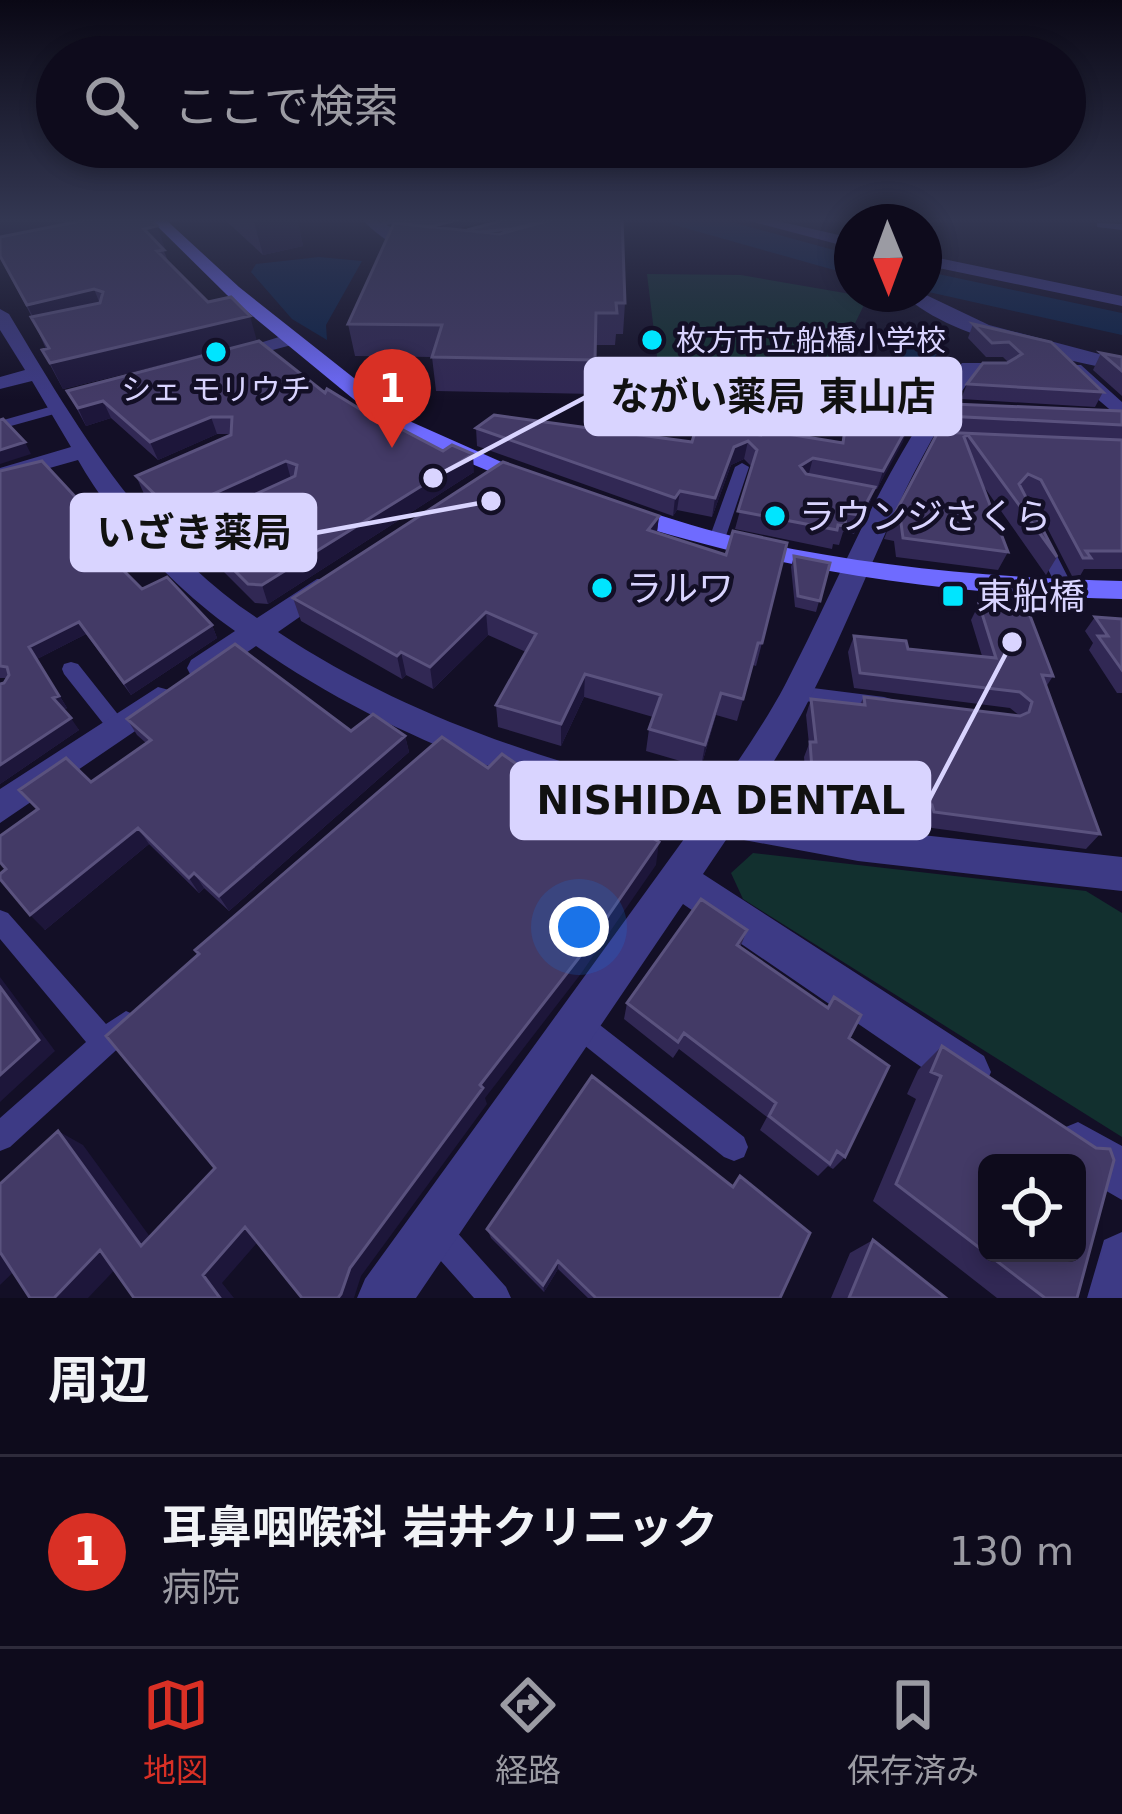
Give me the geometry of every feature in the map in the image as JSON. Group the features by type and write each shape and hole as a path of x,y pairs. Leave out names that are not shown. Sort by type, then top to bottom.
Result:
{"street":[{"path":"220,279 399,425 492,476 563,492"},
{"path":"1014,279 1122,301"},
{"path":"942,309 1052,348 1122,366"},
{"path":"0,315 27,338 37,373 64,402 84,451 120,490 160,549 255,632 438,744 568,782 853,846 1122,874"},
{"path":"206,362 292,339"},
{"path":"1052,348 1122,416"},
{"path":"384,1298 720,819 797,693 854,567 878,498 934,441 968,367 1001,367"},
{"path":"0,382 37,373"},
{"path":"1081,417 1122,416"},
{"path":"0,475 84,451"},
{"path":"604,506 666,528 854,567 1066,590 1122,590"},
{"path":"0,808 356,567"},
{"path":"678,879 1006,1098"},
{"path":"1045,1124 1122,1175"},
{"path":"1114,1298 1122,1258"}],"lane":[{"path":"0,425 64,402"},
{"path":"717,538 742,467"},
{"path":"160,549 236,514"},
{"path":"1039,536 1066,590"},
{"path":"70,669 117,727"},
{"path":"797,693 914,708"},
{"path":"0,921 105,1043"},
{"path":"0,1137 140,1012"},
{"path":"577,1024 734,1147"},
{"path":"433,1228 494,1298"}],"green space":[{"path":"648,279 762,279 834,291 834,312 861,312 813,408 663,406"},
{"path":"753,853 1086,891 1122,913 1122,1137 743,899 731,873"}],"water":[{"path":"257,279 352,279 326,325 327,340 292,319"},
{"path":"905,339 941,347 920,381 881,371"}],"building":[{"path":"12,279 185,279 208,302 231,297 250,316 50,363 42,350 49,348 31,317 100,303 103,292 94,289 27,305"},
{"path":"369,279 624,279 625,303 616,303 617,313 596,313 595,360 432,357 442,325 348,324"},
{"path":"973,324 1051,342 1103,392 967,384 983,363 1007,363 1022,354 1009,342 992,343"},
{"path":"259,341 325,393 327,389 396,431 401,429 443,451 452,445 473,454 262,585 248,584 189,525 295,476 297,465 286,461 173,512 136,476 231,435 232,417 211,417 150,442 103,401 78,408 67,391"},
{"path":"1101,353 1122,357 1122,371"},
{"path":"953,404 1122,411 1122,425 947,416"},
{"path":"494,415 692,442 697,425 843,443 845,429 870,434 871,426 909,424 883,471 813,458 800,466 806,474 875,487 860,515 846,513 845,526 838,525 837,530 738,511 757,450 748,441 734,447 715,498 680,491 675,498 476,428"},
{"path":"3,419 25,442 0,450"},
{"path":"938,432 1122,440 1122,551 1086,551 1091,558 1083,558 1041,480 1028,474 1019,484 1057,557 968,435 964,437 1008,552 903,538 901,523 891,521"},
{"path":"42,461 107,531 91,538 142,589 167,577 212,625 124,683 79,622 29,647 59,696 53,698 71,718 0,765 0,684 9,675 7,667 0,666 0,471"},
{"path":"503,462 659,516 648,530 726,555 733,531 787,543 743,699 721,693 705,745 649,729 661,695 585,674 561,724 496,705 536,634 486,612 430,667 401,652 397,656 293,598"},
{"path":"794,556 830,563 820,601 798,596"},
{"path":"979,604 1027,608 1053,676 1042,675 1100,834 934,812 932,805 814,797 810,742 816,742 811,699 865,705 864,697 1020,716 1029,712 1032,702 1020,692 860,673 854,636 906,641 908,649 996,658"},
{"path":"1095,617 1122,619 1122,670 1098,636 1108,636"},
{"path":"235,644 351,731 373,714 405,736 219,896 194,873 189,878 138,828 30,915 0,879 6,869 0,862 0,836 38,809 19,790 66,758 91,782 151,740 127,719"},
{"path":"442,737 488,768 502,754 531,774 525,779 603,832 617,815 659,842 350,1268 341,1294 338,1298 302,1298 245,1227 203,1275 220,1298 134,1298 100,1250 54,1298 30,1298 0,1252 0,1184 58,1131 141,1246 215,1168 106,1036 199,954 195,950"},
{"path":"701,899 747,930 737,945 828,1008 834,997 861,1015 849,1038 889,1066 845,1157 837,1151 830,1164 769,1116 776,1103 684,1033 678,1042 627,1003"},
{"path":"0,987 39,1040 0,1075"},
{"path":"942,1046 1096,1148 1110,1149 1114,1160 1077,1298 1045,1298 998,1262 1086,1262 1086,1154 978,1154 978,1247 896,1184 941,1076 931,1072"},
{"path":"592,1076 733,1187 740,1176 810,1233 780,1298 596,1298 558,1261 543,1285 487,1229"},
{"path":"873,1240 946,1298 849,1298"}],"waterway":[{"path":"942,285 1122,324"}],"place":[{"name":"枚方市立船橋小学校","path":"652,340"},
{"name":"シェ モリウチ","path":"216,352"},
{"name":"耳鼻咽喉科 岩井クリニック","path":"392,448"},
{"name":"ながい薬局 東山店","path":"433,478"},
{"name":"いざき薬局","path":"491,501"},
{"name":"ラウンジさくら","path":"775,516"},
{"name":"ラルワ","path":"602,588"},
{"name":"東船橋","path":"953,596"},
{"name":"NISHIDA DENTAL","path":"1012,642"}]}
